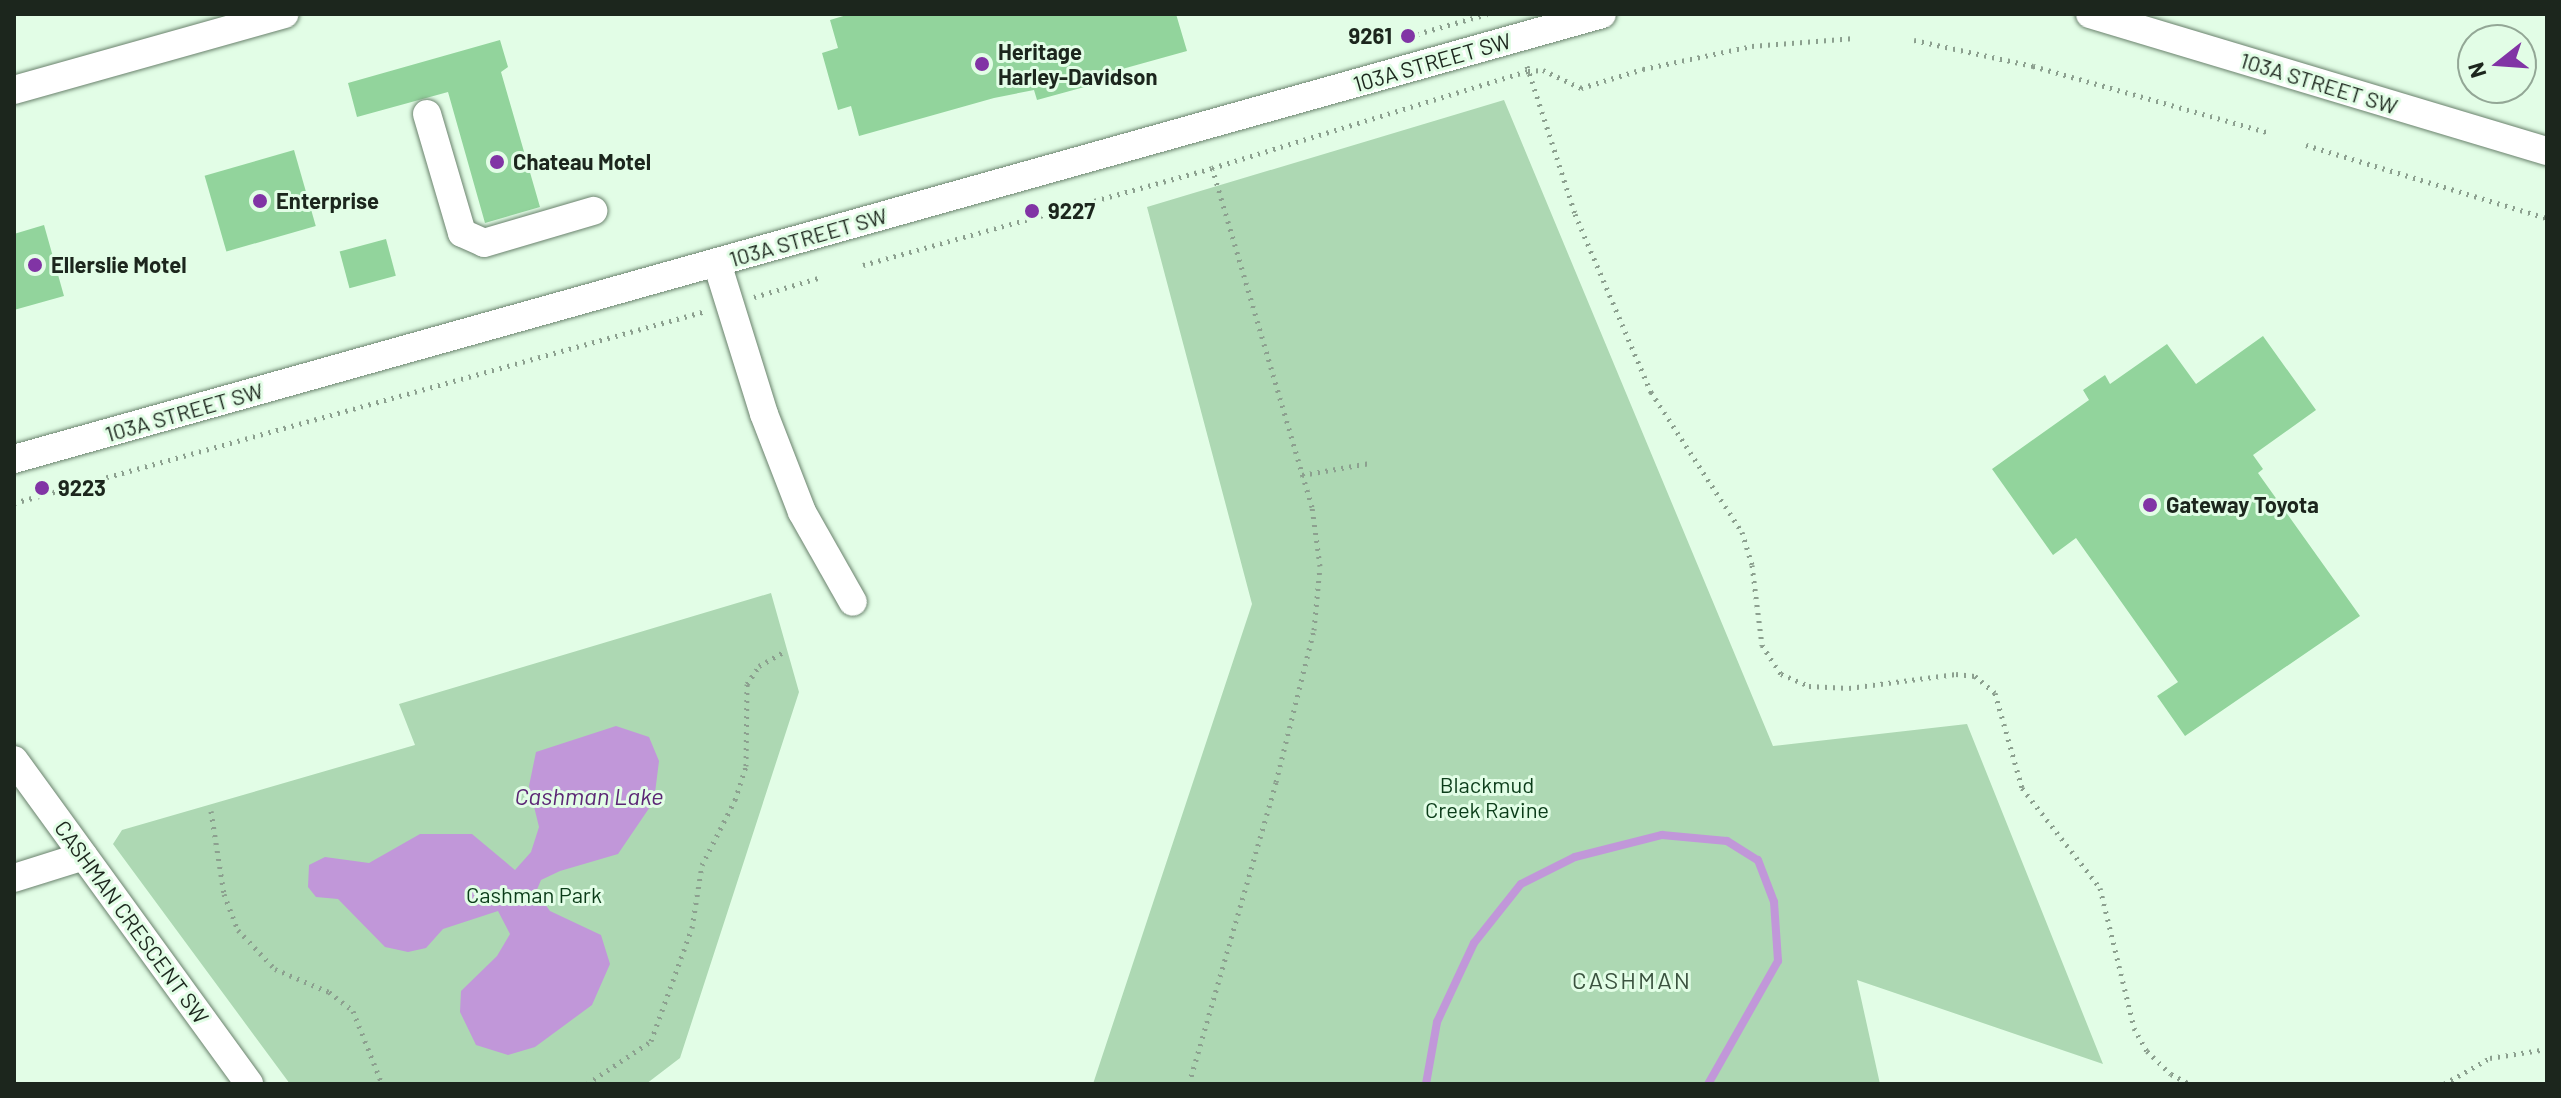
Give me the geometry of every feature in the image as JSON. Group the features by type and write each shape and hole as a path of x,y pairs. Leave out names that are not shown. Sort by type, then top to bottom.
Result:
{"street":[{"path":"14,90 285,14"},
{"name":"103A STREET SW","path":"14,459 1602,14"},
{"name":"103A STREET SW","path":"2090,14 2547,151"},
{"path":"427,114 462,233 484,243 593,211"},
{"path":"717,263 733,304 764,414 802,512 853,602"},
{"name":"CASHMAN CRESCENT SW","path":"14,760 249,1084"},
{"path":"14,878 84,856"}],"path":[{"path":"1417,34 1487,14"},
{"path":"863,265 1212,168 1528,69 1543,70 1581,88 1643,69 1752,46 1855,38"},
{"path":"1914,40 2033,66 2269,133"},
{"path":"1528,69 1575,214 1651,392 1742,532 1752,565 1762,645 1781,674 1809,686 1849,688 1956,674 1975,676 1995,693 2022,788 2100,888 2134,1028 2147,1051 2171,1074 2190,1084"},
{"path":"2306,145 2547,218"},
{"path":"1189,1084 1276,782 1314,630 1320,566 1302,475 1212,168"},
{"path":"14,503 822,277"},
{"path":"1302,475 1370,463"},
{"path":"587,1084 651,1041 692,928 702,865 744,776 747,684 759,666 783,652"},
{"path":"211,811 224,894 238,930 275,969 329,992 353,1011 382,1084"},
{"path":"2444,1084 2490,1058 2547,1049"}],"green space":[{"name":"Blackmud Creek Ravine","path":"1504,100 1773,746 1967,724 2103,1064 1857,980 1880,1084 1093,1084 1252,604 1147,207"},
{"name":"Cashman Park","path":"771,593 799,692 680,1058 646,1084 290,1084 113,844 122,830 415,745 399,704"}],"water":[{"name":"Cashman Lake","path":"616,726 649,737 659,761 654,801 618,854 560,871 541,880 536,892 550,911 601,935 610,964 592,1005 535,1047 508,1055 476,1045 460,1012 461,991 497,956 510,934 498,911 443,929 426,948 408,952 385,947 338,899 316,897 308,887 309,865 325,857 369,863 420,834 472,834 515,870 531,852 539,827 529,786 536,752"}],"building":[{"name":"Heritage Harley-Davidson","path":"850,14 1176,14 1187,51 1097,76 1099,83 1037,100 1034,90 994,98 859,136 851,106 838,110 822,53 838,48 830,20"},
{"name":"Chateau Motel","path":"500,40 508,67 501,72 540,207 485,223 448,92 357,117 348,83"},
{"name":"Enterprise","path":"294,150 316,226 226,252 205,176"},
{"name":"Ellerslie Motel","path":"44,225 64,296 14,310 14,234"},
{"name":"Enterprise","path":"386,239 396,276 349,288 340,251"},
{"name":"Gateway Toyota","path":"2263,336 2316,410 2253,455 2263,469 2258,473 2360,616 2185,736 2157,696 2178,682 2076,538 2053,555 1992,469 2089,400 2083,390 2105,375 2110,384 2167,344 2196,384"}],"waterway":[{"path":"1426,1084 1437,1022 1474,943 1521,884 1575,857 1662,835 1727,841 1758,860 1774,902 1778,961 1708,1084"}],"place":[{"name":"9261","path":"1408,36"},
{"name":"Heritage Harley-Davidson","path":"982,64"},
{"name":"Chateau Motel","path":"497,162"},
{"name":"Enterprise","path":"260,201"},
{"name":"9227","path":"1032,211"},
{"name":"Ellerslie Motel","path":"35,265"},
{"name":"9223","path":"42,488"},
{"name":"Gateway Toyota","path":"2150,505"}],"district":[{"name":"CASHMAN","path":"1632,980"}]}
